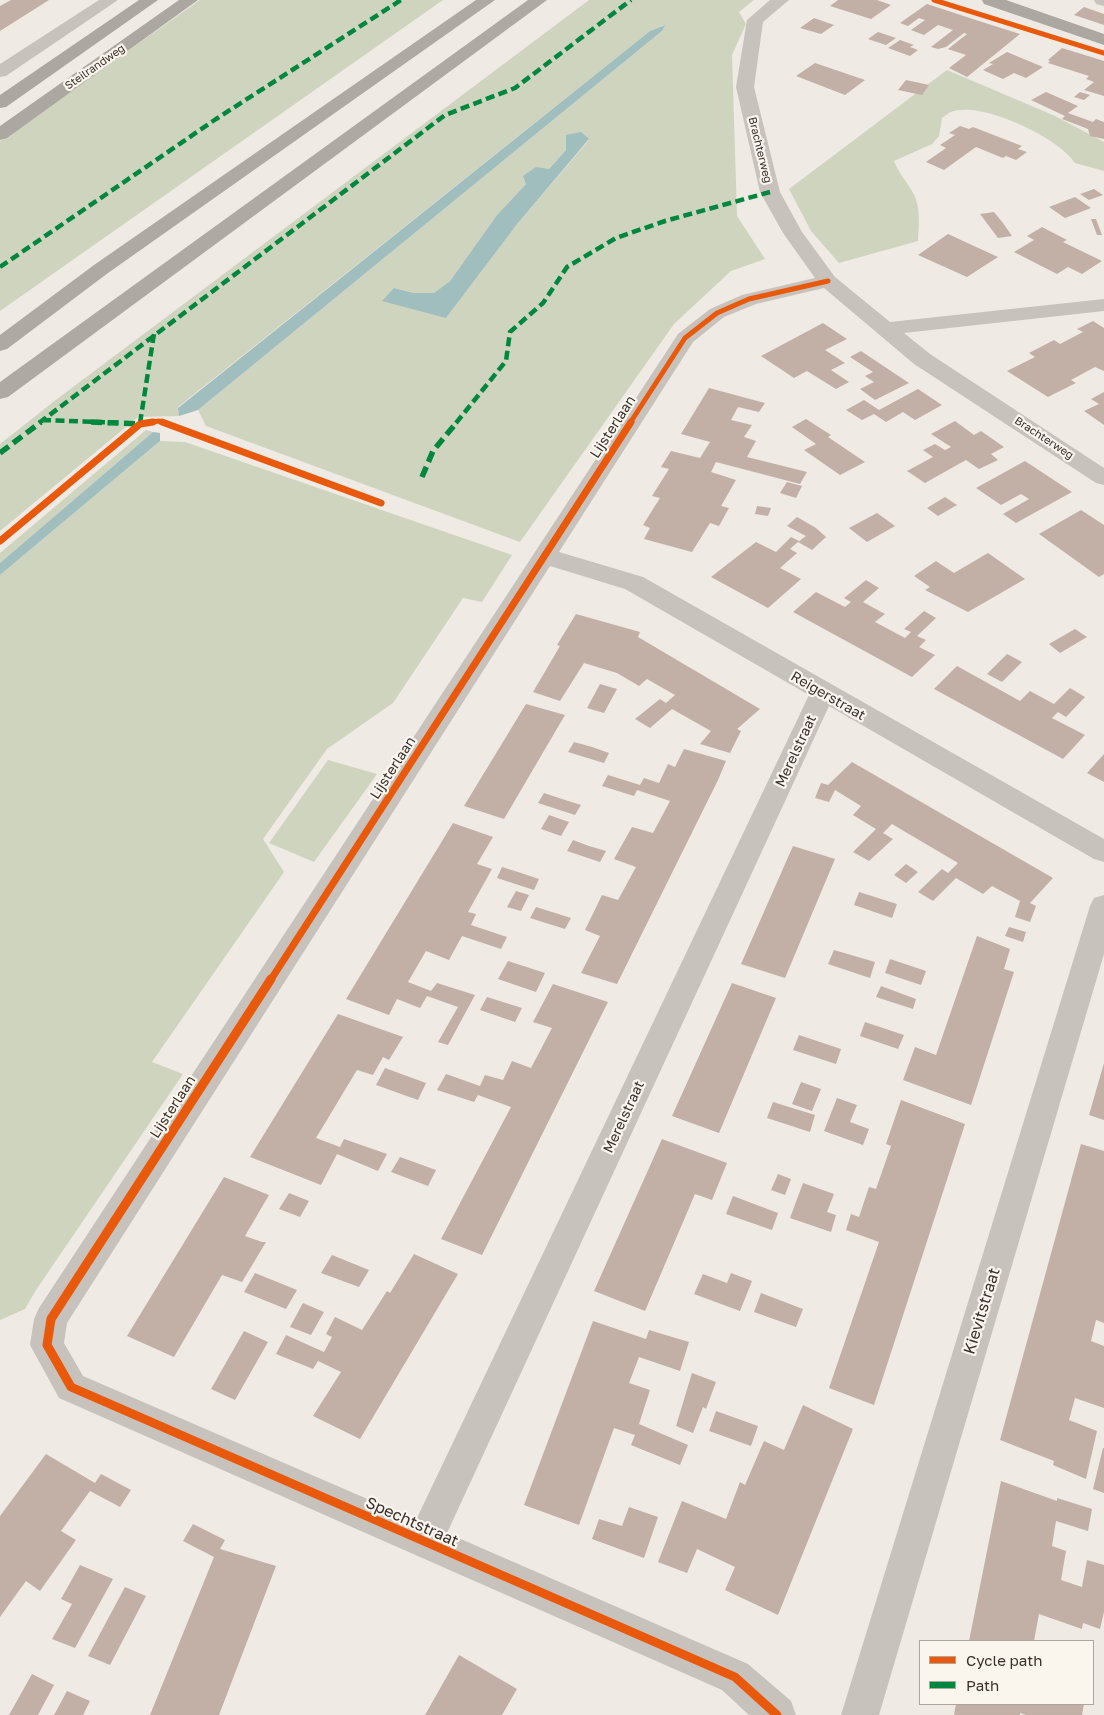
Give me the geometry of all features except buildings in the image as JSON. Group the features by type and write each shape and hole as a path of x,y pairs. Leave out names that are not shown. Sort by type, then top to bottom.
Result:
{"highway":[{"path":"0,344 101,269 487,0"},
{"path":"0,392 539,0"}],"main road":[{"name":"Steilrandweg","path":"0,103 150,0"},
{"name":"Steilrandweg","path":"0,134 190,0"},
{"path":"970,0 1104,40"},
{"path":"990,0 1048,22"}],"street":[{"path":"0,72 110,0"},
{"name":"Brachterweg","path":"781,0 755,20 745,87 770,192 793,232 828,281 922,359 1104,478"},
{"name":"Lijsterlaan","path":"47,1345 51,1319 685,338 717,313 749,299 828,281"},
{"path":"886,329 1104,305"},
{"name":"Reigerstraat","path":"545,556 634,583 823,693 1104,852"},
{"name":"Merelstraat","path":"424,1542 823,693"},
{"name":"Kievitstraat","path":"860,1715 1104,906"},
{"name":"Spechtstraat","path":"47,1345 71,1387 735,1677 778,1715"}],"green space":[{"path":"200,0 443,0 0,311 0,141"},
{"path":"589,0 754,0 739,12 746,24 732,55 737,216 765,259 731,271 674,324 520,542 206,426 198,410 662,31 664,25 650,31 178,407 179,416 138,417 0,531 0,444 57,399","holes":["566,135 589,140 518,223 446,318 394,288 414,293 434,293 450,281 497,215 526,184 549,169 566,150"]},
{"path":"947,70 1055,116 1104,142 1104,171 1075,163 1066,153 1037,133 999,116 981,111 964,110 951,112 942,118 939,136 932,144 894,161 917,202 919,215 918,241 839,263 811,231 789,189"},
{"path":"146,430 153,432 0,563 0,553"},
{"path":"160,441 185,442 512,555 482,602 463,598 393,703 327,749 263,839 284,872 152,1062 183,1074 25,1309 0,1320 0,575"},
{"path":"328,760 377,774 314,862 269,843"}],"water":[{"path":"665,25 662,31 198,410 179,416 178,408 650,31"},
{"path":"581,132 589,139 518,223 446,318 382,301 394,288 414,293 434,293 450,281 497,215 526,184 523,176 536,167 549,169 566,150 566,135"},
{"path":"153,432 160,433 160,441 0,575 0,563"}],"marked path":[{"path":"0,267 216,119 401,0"},
{"path":"0,453 445,115 515,88 631,0"},
{"path":"422,477 433,451 506,361 510,332 543,303 567,267 616,238 665,221 770,192"},
{"path":"42,420 140,424 154,334"}],"cycle path":[{"path":"934,0 1104,53"},
{"path":"777,1715 735,1677 71,1387 47,1345 51,1319 685,338 717,313 749,299 828,281"},
{"path":"0,541 140,424 159,421 381,503"}]}
